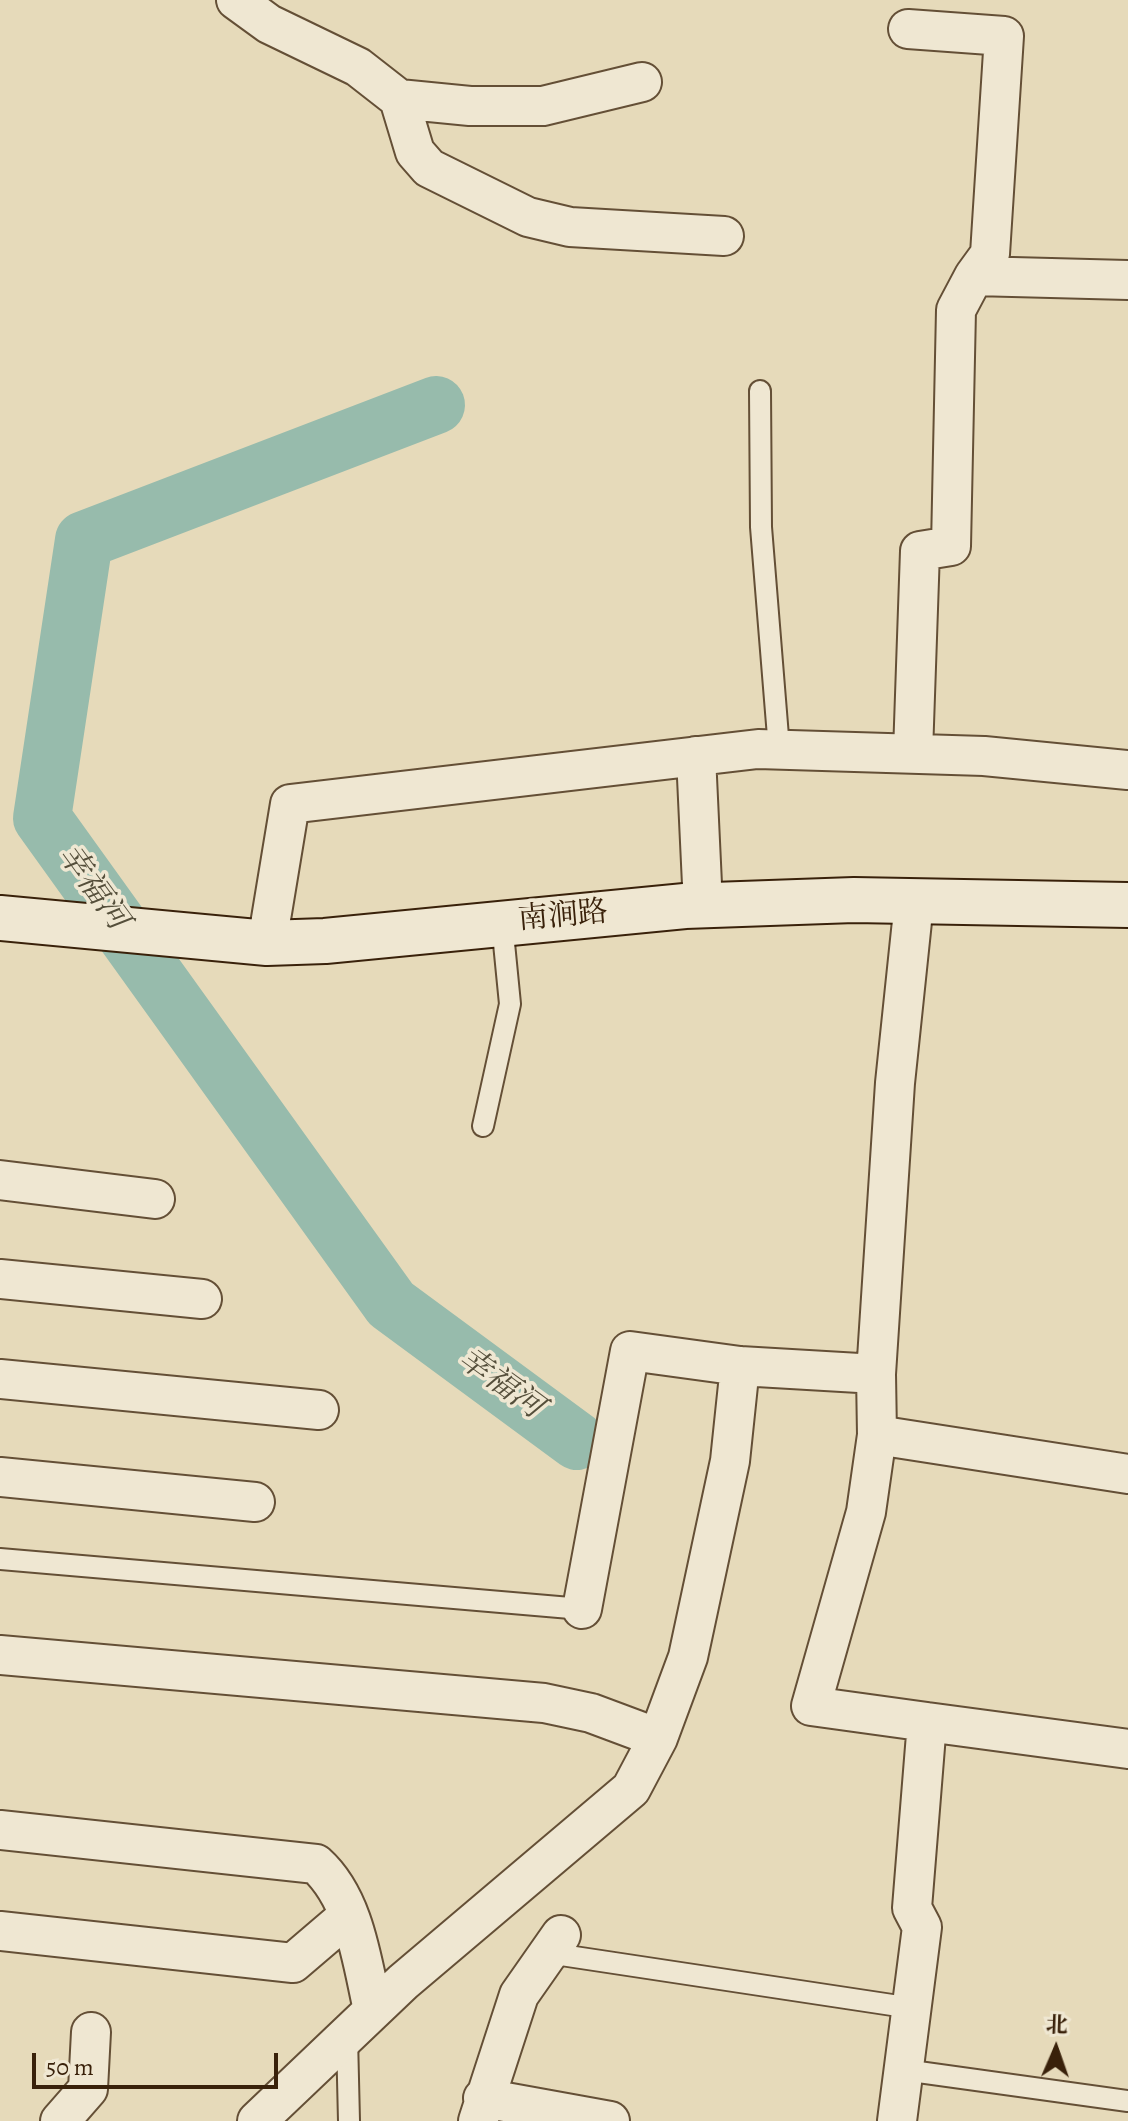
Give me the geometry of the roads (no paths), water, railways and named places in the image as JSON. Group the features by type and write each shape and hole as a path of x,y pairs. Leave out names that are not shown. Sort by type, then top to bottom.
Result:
{"main road":[{"name":"南涧路","path":"4,919 267,943 325,941 703,906 914,902 1128,905"}],"street":[{"path":"236,0 269,24 358,67 399,99 470,106 543,106 642,82"},
{"path":"908,29 1004,36 990,254 956,310 951,546 920,551 913,753"},
{"path":"399,99 415,152 429,168 528,217 570,227 724,236"},
{"path":"974,276 1128,280"},
{"path":"267,943 290,804 779,749 913,753 1128,770"},
{"path":"696,756 703,906"},
{"path":"914,902 895,1083 876,1374 877,1435 866,1512 811,1706 1128,1749"},
{"path":"0,1180 155,1199"},
{"path":"0,1279 202,1299"},
{"path":"582,1609 630,1351 740,1366 876,1374"},
{"path":"257,2121 360,2022 631,1789 658,1738 691,1642 730,1461 740,1366"},
{"path":"0,1379 319,1410"},
{"path":"877,1435 1128,1474"},
{"path":"0,1477 255,1502"},
{"path":"0,1655 544,1703 591,1713 658,1738"},
{"path":"897,2121 922,1927 912,1908 927,1722"},
{"path":"0,1830 316,1864 330,1876 348,1916 360,2022"},
{"path":"0,1931 293,1963 348,1916"},
{"path":"554,1944 519,1995 480,2110 610,2121"},
{"path":"60,2121 88,2089 91,2032"}],"lane":[{"path":"760,391 761,527 779,749"},
{"path":"483,1126 510,1004 502,923"},
{"path":"0,1559 582,1609"},
{"path":"554,1944 912,2008"},
{"path":"348,2113 360,2022"},
{"path":"904,2070 1128,2101"}],"waterway":[{"name":"幸福河","path":"436,405 84,540 42,818 391,1304 577,1441"}]}
